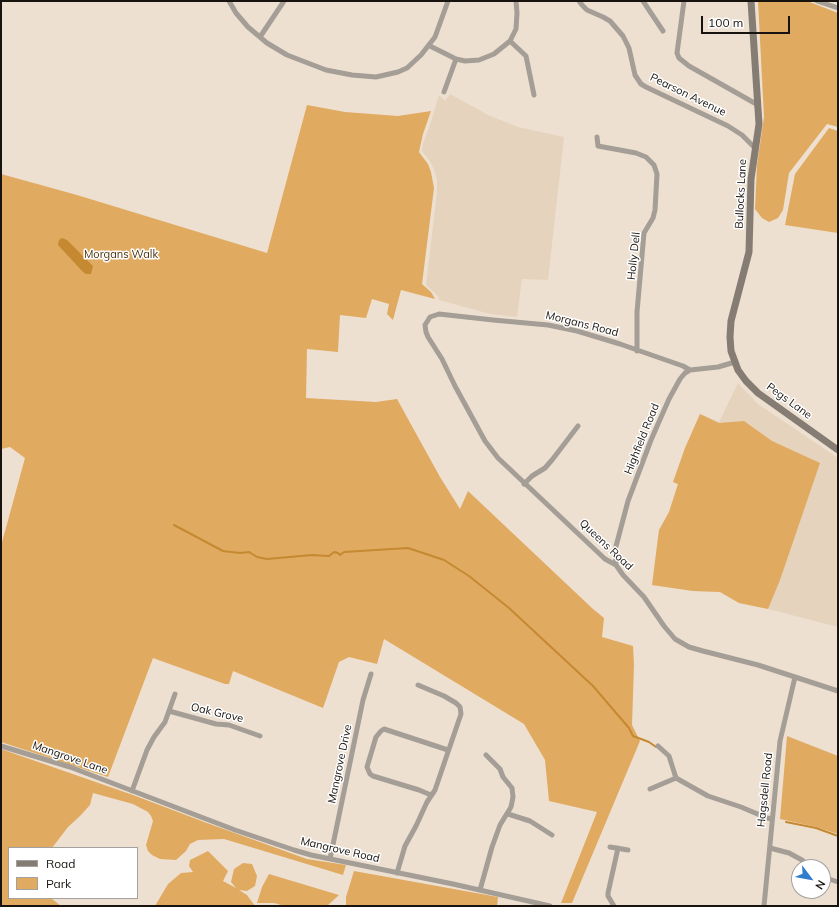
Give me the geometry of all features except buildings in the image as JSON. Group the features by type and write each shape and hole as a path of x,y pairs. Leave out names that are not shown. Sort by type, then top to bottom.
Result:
{"main road":[{"name":"Bullocks Lane","path":"735,362 730,345 731,321 748,252 751,179 759,124 752,1"},
{"name":"Pegs Lane","path":"735,362 738,370 746,381 758,392 838,450"}],"street":[{"path":"229,1 240,19 260,37 287,55 313,66 340,73 365,77 387,76 403,70 414,62 430,46 439,29 448,1"},
{"path":"260,37 284,1"},
{"path":"430,46 456,59 473,61 500,51 510,41 516,28 516,1"},
{"name":"Pearson Avenue","path":"579,1 588,10 610,21 623,36 629,48 635,75 641,84 646,88 732,129 742,135 756,148"},
{"path":"643,1 663,31"},
{"path":"684,1 678,54 679,58 689,66 758,105"},
{"path":"817,1 838,8"},
{"path":"510,41 526,56 534,95"},
{"path":"444,92 456,59"},
{"name":"Holly Dell","path":"597,137 598,146 636,153 646,157 654,165 657,174 655,210 653,218 644,233 637,312 637,351"},
{"name":"Morgans Road","path":"425,328 426,322 430,317 439,314 534,323 577,331 620,344 683,366 690,370"},
{"name":"Queens Road","path":"425,328 428,337 442,359 485,441 498,458 605,559 616,565 623,575 644,597 670,634 680,642 703,652 758,665 838,691"},
{"path":"690,370 718,367 735,362"},
{"name":"Highfield Road","path":"616,565 615,550 619,533 641,464 669,399 684,373 690,370"},
{"path":"524,484 532,476 545,468 578,426"},
{"name":"Mangrove Drive","path":"330,859 363,700 371,674"},
{"name":"Hagsdell Road","path":"764,906 780,741 795,677"},
{"path":"397,873 405,846 416,826 426,802 435,790 461,714 460,707 456,704 444,696 418,685"},
{"path":"132,791 150,743 162,727 175,694"},
{"name":"Oak Grove","path":"169,711 210,722 229,725 260,736"},
{"path":"431,795 370,774 367,767 376,737 378,733 384,729 448,750"},
{"name":"Mangrove Lane","path":"1,746 70,767 132,791"},
{"path":"658,746 669,756 676,778 708,796 772,819"},
{"path":"480,890 500,825 508,814 512,802 512,788 503,777 500,768 486,755"},
{"path":"650,789 676,778"},
{"name":"Mangrove Road","path":"132,791 264,841 294,850 550,906"},
{"path":"508,814 530,821 552,835"},
{"path":"610,847 628,850"},
{"path":"614,906 608,896 608,893 618,848"},
{"path":"770,848 789,853 800,859"}],"shaded area":[{"path":"450,94 490,116 518,127 564,137 548,280 522,279 517,317 490,314 439,300 438,296 426,285 437,192 437,180 431,163 422,151 423,143 439,95 445,101"},
{"path":"62,238 67,240 93,266 91,274 86,274 83,272 58,245 59,240"},
{"path":"738,383 758,404 838,458 838,627 739,603 720,592 693,591 652,585 659,530 669,512 678,484 673,482 685,448 700,414 719,422"}],"green space":[{"path":"758,1 807,1 838,13 838,127 827,124 789,173 783,210 778,218 769,222 762,218 755,209 757,165 764,117"},
{"name":"Morgans Walk","path":"307,105 345,112 398,116 431,111 423,134 419,152 428,164 434,188 422,284 431,292 435,299 401,290 393,320 387,314 389,304 372,299 366,318 340,315 338,352 307,349 306,398 376,402 397,399 440,477 460,509 468,491 604,618 602,637 633,646 634,665 632,725 640,741 572,903 561,903 597,812 549,801 545,760 524,724 384,639 377,664 349,657 339,662 323,708 233,671 229,684 225,684 153,658 108,777 1,742 1,546 25,458 10,447 1,449 1,174 77,195 267,253"},
{"path":"829,128 838,131 838,233 785,225 795,174"},
{"path":"700,414 719,423 744,421 772,441 820,463 780,580 768,609 739,603 720,592 693,591 652,585 659,530 669,512 678,484 673,482 685,448"},
{"path":"787,736 838,756 838,834 816,827 780,819"},
{"path":"1,749 133,795 307,859 346,865 343,875 224,839 198,840 190,844 186,851 176,860 160,859 148,851 146,845 153,821 148,812 133,804 93,793 90,805 68,827 53,847 8,847 8,899 52,899 61,906 1,906"},
{"path":"208,851 228,871 223,881 236,888 231,882 234,869 243,863 252,864 257,876 255,886 247,891 239,890 247,895 255,906 155,906 168,884 181,873 193,872 189,866 190,860"},
{"path":"354,871 498,897 497,906 346,906 346,897"},
{"path":"269,874 339,895 327,906 285,906 274,903 257,903 262,887"}],"waterway":[{"path":"174,525 223,551 240,553 249,552 257,557 267,559 312,555 329,556 334,552 340,555 344,552 408,548 444,560 469,576 509,608 593,686 629,728 633,736 649,742 656,747"},
{"path":"786,822 816,828 838,836"}]}
